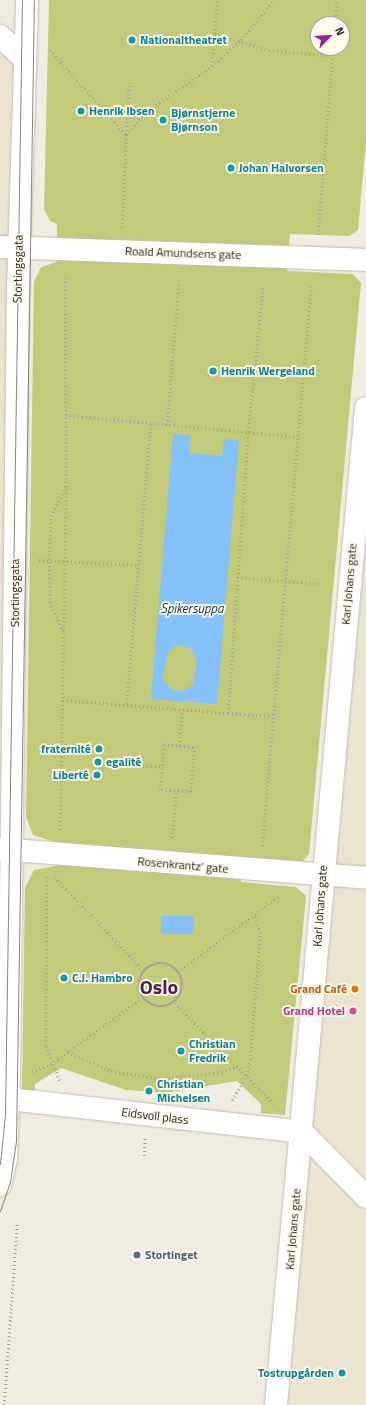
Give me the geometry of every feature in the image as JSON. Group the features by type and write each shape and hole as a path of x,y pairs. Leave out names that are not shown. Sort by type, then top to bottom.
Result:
{"street":[{"name":"Stortingsgata","path":"0,1182 9,1099 6,849 10,247 24,58 26,0"},
{"path":"0,36 24,58"},
{"name":"Roald Amundsens gate","path":"10,247 366,260"},
{"name":"Karl Johans gate","path":"276,1405 302,1132 323,875 366,408"},
{"name":"Rosenkrantz’ gate","path":"6,849 366,878"},
{"name":"Eidsvoll plass","path":"9,1099 302,1132"},
{"path":"302,1132 366,1197"}],"path":[{"path":"212,66 217,0"},
{"path":"126,135 146,112 212,66 241,40 274,0"},
{"path":"336,16 338,0"},
{"path":"215,34 241,40 269,50 310,54"},
{"path":"47,46 100,108 126,135"},
{"path":"318,235 332,56"},
{"path":"122,228 126,110 129,84"},
{"path":"100,108 146,112"},
{"path":"60,836 66,487 65,278"},
{"path":"166,425 179,280"},
{"path":"228,713 248,432 263,285"},
{"path":"262,850 272,716 311,287"},
{"path":"66,415 297,437"},
{"path":"127,705 151,424"},
{"path":"63,634 50,603 49,560 51,516 66,487"},
{"path":"39,560 139,564"},
{"path":"237,577 320,584"},
{"path":"63,700 272,716"},
{"path":"179,746 182,709"},
{"path":"164,744 195,747 191,792 160,790 162,767 164,744"},
{"path":"103,762 162,767"},
{"path":"172,844 176,791"},
{"path":"47,874 46,1046 51,1064 76,1106"},
{"path":"51,874 144,971"},
{"path":"178,972 254,916 283,892"},
{"path":"219,1123 247,1076 260,933 254,916"},
{"path":"162,963 178,972 183,991 175,1003 158,1007 142,998 139,983 144,971 162,963"},
{"path":"28,1075 51,1064 142,998"},
{"path":"175,1003 302,1132"},
{"path":"68,1052 111,1071 161,1079 222,1072 237,1066"},
{"path":"4,1405 17,1224"}],"shaded area":[{"path":"0,36 24,58 0,1074"},
{"path":"366,409 366,1405 277,1405"}],"green space":[{"path":"49,0 366,0 366,140 358,230 349,236 290,234 287,271 353,274 361,283 309,854 302,862 243,858 241,882 296,887 306,896 285,1115 261,1113 261,1104 237,1081 164,1093 126,1090 61,1068 35,1084 34,1102 22,1101 25,888 34,870 55,866 55,842 33,835 26,817 34,282 41,267 57,262 57,224 50,221 44,209"}],"water":[{"name":"Spikersuppa","path":"173,434 190,435 189,453 222,456 224,439 239,440 217,704 151,699","holes":["176,645 191,648 197,661 193,685 183,691 172,690 162,679 168,653"]},
{"path":"161,916 194,916 194,934 161,934"}],"tram line":[{"path":"0,1164 5,1115 22,0"},
{"path":"0,1211 10,1182 16,1141 34,0"}],"place":[{"name":"Nationaltheatret","path":"132,40"},
{"name":"Henrik Ibsen","path":"81,111"},
{"name":"Bjørnstjerne Bjørnson","path":"163,120"},
{"name":"Johan Halvorsen","path":"231,168"},
{"name":"Henrik Wergeland","path":"213,371"},
{"name":"fraternité","path":"99,749"},
{"name":"egalité","path":"98,762"},
{"name":"Liberté","path":"97,775"},
{"name":"C.J. Hambro","path":"64,978"},
{"name":"Grand Café","path":"355,989"},
{"name":"Grand Hotel","path":"353,1011"},
{"name":"Christian Fredrik","path":"181,1051"},
{"name":"Christian Michelsen","path":"149,1091"},
{"name":"Stortinget","path":"137,1255"},
{"name":"Tostrupgården","path":"342,1373"}],"district":[{"name":"Oslo","path":"159,986"}]}
